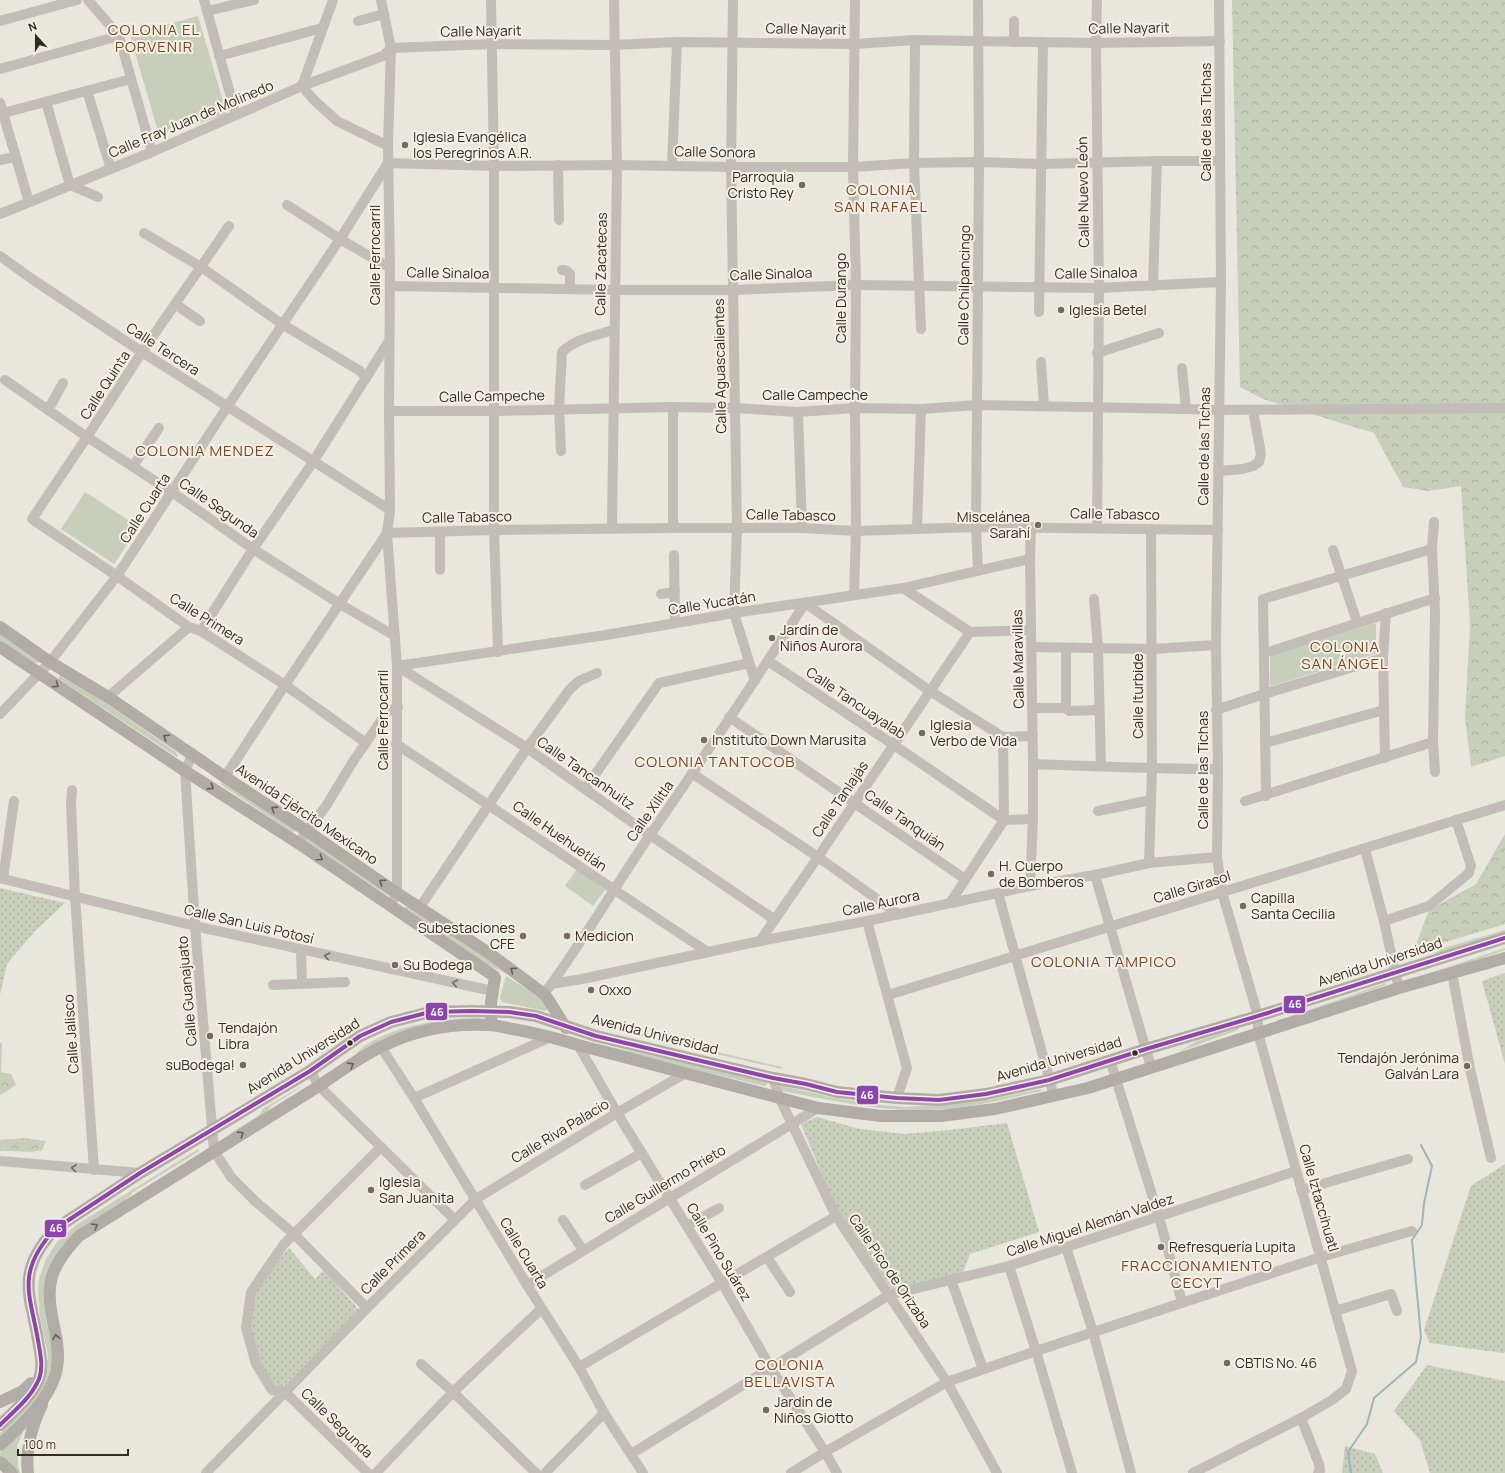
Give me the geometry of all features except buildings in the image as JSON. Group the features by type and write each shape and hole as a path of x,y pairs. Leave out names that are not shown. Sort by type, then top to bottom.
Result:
{"main road":[{"name":"Avenida Ejército Mexicano","path":"0,627 50,662 108,697 397,893 486,951 544,994 578,1045"},
{"name":"Avenida Ejército Mexicano","path":"1,649 185,771 298,843 494,976 490,1025"},
{"name":"Avenida Universidad","path":"0,1425 25,1400 35,1387 40,1377 42,1365 29,1295 29,1276 35,1257 44,1242 55,1229 140,1173 310,1071 360,1036 391,1022 430,1012 509,1012 536,1016 596,1036 837,1092 897,1098 939,1100 986,1094 1050,1080 1110,1060 1258,1016 1505,938"},
{"path":"28,1473 27,1462 29,1440 55,1376 58,1352 49,1295 50,1281 58,1262 79,1236 319,1086 348,1066 381,1047 430,1029 458,1025 490,1025 552,1037 684,1074 818,1108 881,1116 941,1116 995,1109 1088,1088 1400,988 1505,958"},
{"path":"0,1402 22,1392 30,1384 42,1365"},
{"path":"0,1445 41,1404 50,1389"},
{"path":"0,1462 12,1473"}],"street":[{"path":"0,21 77,0"},
{"path":"88,0 119,36 152,152"},
{"path":"204,0 236,115"},
{"path":"207,12 254,0"},
{"path":"333,0 302,86 314,100 337,121 388,146"},
{"name":"Calle Ferrocarril","path":"381,0 391,48 388,146 390,268 390,510"},
{"path":"491,0 494,166 494,530 498,652"},
{"name":"Calle Zacatecas","path":"612,529 616,165 614,0"},
{"name":"Calle Aguascalientes","path":"733,0 731,167 734,290 736,528 734,613 755,681"},
{"name":"Calle Durango","path":"854,595 856,531 856,285 853,167 855,0"},
{"name":"Calle Chilpancingo","path":"978,0 979,162 976,527 978,571"},
{"name":"Calle Nuevo León","path":"1097,0 1096,43 1099,288 1097,528"},
{"name":"Calle de las Tichas","path":"1219,0 1221,282 1218,410 1216,645 1218,769 1217,856 1222,892 1258,1016"},
{"path":"358,21 384,14"},
{"path":"1014,21 1014,42"},
{"path":"219,56 322,28"},
{"path":"0,69 119,36"},
{"path":"915,40 914,163 921,329"},
{"name":"Calle Nayarit","path":"391,48 492,44 614,45 677,42 855,44 915,40 1096,43 1220,41"},
{"path":"672,165 677,42"},
{"path":"1039,312 1043,42"},
{"name":"Calle Fray Juan de Molinedo","path":"0,214 152,152 302,86 383,56 391,48"},
{"path":"1,114 132,79"},
{"path":"87,91 110,168"},
{"path":"46,102 70,185 98,197"},
{"path":"0,103 1,114 29,202"},
{"path":"0,160 15,157"},
{"name":"Calle Sinaloa","path":"1153,286 1157,161"},
{"name":"Calle Sonora","path":"388,162 494,166 672,165 731,167 853,167 914,163 979,162 1041,164 1220,161"},
{"name":"Calle Cuarta","path":"0,714 50,662 117,576 227,407 340,239 388,162"},
{"path":"558,165 559,220"},
{"path":"287,205 340,239 390,268"},
{"name":"Calle Quinta","path":"32,519 87,438 142,352 229,226"},
{"path":"144,233 201,267 282,324 360,371 366,378"},
{"name":"Calle Tercera","path":"0,256 142,352 390,510"},
{"path":"562,270 567,271 570,274 570,289"},
{"name":"Calle Sinaloa","path":"390,286 614,290 734,290 856,285 1099,288 1221,282"},
{"path":"175,304 200,322"},
{"path":"561,451 559,409 562,352 567,347 574,344 614,330"},
{"path":"1098,353 1160,333"},
{"path":"201,631 253,549 313,462 389,341"},
{"path":"1041,362 1044,406"},
{"path":"1182,368 1186,409"},
{"name":"Calle Segunda","path":"5,380 87,438 172,492 253,549 394,636"},
{"path":"48,410 63,383"},
{"name":"Calle Campeche","path":"389,411 494,411 673,406 798,412 855,408 921,409 977,405 1218,410 1505,408"},
{"path":"673,406 673,528"},
{"path":"917,529 921,409"},
{"path":"1218,471 1243,470 1259,462 1261,454 1254,410"},
{"path":"798,412 802,528"},
{"path":"133,466 159,428"},
{"path":"225,777 387,533 390,510"},
{"name":"Calle Primera","path":"32,519 117,576 189,627 201,631 285,685 366,743"},
{"path":"1434,522 1432,549 1435,598 1433,742 1435,772"},
{"name":"Calle Tabasco","path":"387,533 673,528 802,528 856,531 976,527 1218,530"},
{"name":"Calle Maravillas","path":"1030,886 1033,819 1033,736 1030,630 1031,527"},
{"name":"Calle Iturbide","path":"1149,864 1152,769 1151,529"},
{"path":"440,532 440,570"},
{"name":"Calle Ferrocarril","path":"387,533 397,666 398,707 396,744 397,893 390,906"},
{"path":"1266,796 1263,599 1432,549"},
{"path":"1333,550 1357,622"},
{"path":"674,555 675,623"},
{"name":"Calle Yucatán","path":"397,666 498,652 734,613 903,588 1030,559"},
{"path":"903,588 970,632 1030,630"},
{"path":"661,594 675,592"},
{"path":"1265,653 1435,598"},
{"path":"1094,599 1098,648 1101,766"},
{"path":"805,603 930,691 1003,737 1033,736"},
{"name":"Calle Xilitla","path":"544,994 650,835 693,774 729,717 768,662 805,603"},
{"path":"1385,758 1383,658 1386,613"},
{"path":"108,697 189,627"},
{"name":"Calle Tanlajás","path":"760,941 970,632"},
{"path":"1031,647 1152,649 1216,645"},
{"path":"1066,648 1066,708"},
{"path":"1216,710 1383,658"},
{"path":"586,789 659,683 749,662"},
{"name":"Calle Tancuayalab","path":"768,662 1004,820"},
{"name":"Calle Tancanhuitz","path":"397,666 527,748 650,835 775,920"},
{"path":"420,907 527,748 570,688 579,681 597,673"},
{"path":"298,843 326,806 387,712 398,707"},
{"path":"1032,708 1066,708 1069,711 1099,710"},
{"path":"1265,743 1384,710"},
{"name":"Calle Tanquián","path":"729,717 965,879"},
{"path":"950,903 1004,820 1003,737"},
{"path":"1245,801 1266,796 1433,742"},
{"name":"Calle Huehuetlán","path":"396,744 489,804 614,890 708,952"},
{"name":"Calle Guanajuato","path":"192,755 185,771 195,926 213,1130"},
{"path":"1033,764 1152,769 1218,769"},
{"path":"693,774 818,857 898,914"},
{"name":"Calle Jalisco","path":"72,790 71,804 75,896 94,1170"},
{"path":"1098,811 1151,800"},
{"path":"1,878 14,801"},
{"name":"Calle Girasol","path":"888,995 1505,806"},
{"path":"1004,820 1033,819"},
{"path":"1384,921 1429,906 1469,873 1471,866 1456,820"},
{"path":"1365,849 1400,988"},
{"name":"Calle Aurora","path":"551,984 582,980 760,941 1030,886 1149,864 1217,856"},
{"path":"1095,875 1151,1067"},
{"name":"Calle San Luis Potosí","path":"1,878 195,926 493,991"},
{"path":"998,893 1014,956 1054,1096"},
{"path":"867,920 907,1068 897,1098"},
{"path":"301,950 302,984"},
{"path":"1452,973 1470,1069 1491,1158"},
{"path":"273,985 346,982"},
{"name":"Calle Iztaccíhuatl","path":"1258,1016 1258,1033 1352,1371 1346,1389 1332,1400 1301,1418"},
{"path":"414,1098 552,1037"},
{"name":"Calle Pino Suárez","path":"578,1045 617,1113 687,1226 771,1368 837,1473"},
{"name":"Calle Cuarta","path":"381,1047 476,1199 541,1309 579,1367 604,1413 643,1473"},
{"path":"1110,1060 1159,1217 1182,1302"},
{"path":"310,1071 319,1086 454,1219"},
{"name":"Calle Riva Palacio","path":"454,1219 476,1199 684,1074"},
{"name":"Calle Pico de Orizaba","path":"773,1078 780,1099 836,1216 947,1382 995,1472"},
{"name":"Calle Guillermo Prieto","path":"527,1285 818,1108"},
{"path":"213,1130 214,1151 231,1177 256,1202 294,1234 367,1308"},
{"name":"Calle Segunda","path":"368,1473 285,1392 272,1390 256,1364 246,1328 250,1292 284,1244 381,1147"},
{"path":"585,1185 642,1153"},
{"path":"1301,1190 1408,1160"},
{"path":"0,1161 140,1173"},
{"name":"Calle Miguel Alemán Valdez","path":"632,1454 889,1295 1009,1266 1296,1171"},
{"path":"687,1226 719,1208"},
{"path":"579,1367 836,1216"},
{"name":"Calle Primera","path":"206,1473 454,1219"},
{"path":"563,1220 583,1250"},
{"path":"791,1473 947,1382 1036,1350 1320,1257 1412,1231"},
{"path":"1066,1247 1093,1332 1131,1473"},
{"path":"767,1257 790,1292"},
{"path":"1009,1266 1036,1350 1072,1473"},
{"path":"951,1280 983,1369"},
{"path":"1335,1311 1391,1294 1397,1311"},
{"name":"Calle Segunda","path":"376,1473 453,1392 541,1309"},
{"path":"421,1364 453,1392 536,1473"},
{"path":"545,1473 604,1413"},
{"path":"1193,1473 1301,1418 1319,1464 1320,1471 1318,1473"}],"green space":[{"path":"1232,0 1505,0 1505,756 1471,767 1465,718 1470,625 1461,486 1428,491 1403,487 1374,433 1263,399 1240,387"},
{"path":"198,16 227,115 159,135 130,35"},
{"path":"85,492 139,527 114,564 61,529"},
{"path":"1375,623 1375,654 1270,686 1271,656"},
{"path":"0,634 39,660 38,663 34,663 0,641"},
{"path":"64,674 176,752 178,756 177,757 59,679 59,676"},
{"path":"222,782 296,831 292,832 223,786 221,784"},
{"path":"1505,834 1505,924 1413,952 1429,910 1476,884"},
{"path":"305,838 391,893 390,897 306,842"},
{"path":"577,869 605,890 593,906 565,886"},
{"path":"0,888 65,903 35,931 7,964 0,995"},
{"path":"408,907 486,958 508,975 483,962 404,908"},
{"path":"1505,930 1505,935 1435,955 1435,953 1444,948"},
{"path":"1505,948 1505,950 1468,963 1426,975 1427,974"},
{"path":"1505,973 1505,1064 1482,981"},
{"path":"506,976 546,1001 548,1009 546,1011 502,1002 500,998"},
{"path":"1386,983 1386,985 1274,1023 1278,1020"},
{"path":"482,1019 446,1021 429,1024 353,1057 367,1044 380,1037 407,1027 435,1021"},
{"path":"609,1028 615,1028 696,1047 696,1049"},
{"path":"1239,1028 1238,1030 1178,1052 1197,1041"},
{"path":"0,1043 2,1043 1,1072 11,1074 16,1085 0,1095"},
{"path":"598,1044 754,1078 767,1082 767,1085 764,1086 598,1046"},
{"path":"708,1050 782,1067 782,1069 703,1051"},
{"path":"783,1086 835,1098 881,1105 907,1107 989,1100 1041,1089 1041,1091 958,1108 912,1110 856,1105 782,1091 781,1087"},
{"path":"300,1087 271,1106 265,1114 230,1135 229,1134 258,1116 264,1108"},
{"path":"817,1117 860,1129 904,1134 1007,1123 1039,1232 970,1254 962,1275 892,1290 837,1211 801,1124"},
{"path":"24,1138 46,1141 42,1150 26,1152 0,1151 0,1140"},
{"path":"198,1149 198,1152 133,1192 124,1202 78,1230 62,1246 51,1264 44,1295 46,1320 52,1346 52,1368 40,1399 0,1440 0,1433 26,1408 47,1365 48,1355 40,1317 38,1291 39,1279 46,1259 57,1242 76,1225"},
{"path":"1505,1164 1505,1352 1503,1353 1430,1343 1424,1330 1471,1186"},
{"path":"289,1248 315,1279 324,1270 359,1310 280,1389 264,1372 259,1361 252,1338 250,1313 255,1292 262,1280"},
{"path":"1427,1365 1505,1381 1505,1473 1430,1473 1420,1440 1394,1411"},
{"path":"24,1430 17,1446 20,1473 18,1473 0,1455 0,1452"},
{"path":"1345,1446 1375,1454 1383,1473 1342,1473"}],"waterway":[{"path":"1351,1473 1348,1452 1367,1424 1374,1398 1416,1362 1421,1337 1412,1240 1422,1225 1424,1203 1432,1166 1421,1145"}],"transit line":[{"name":"46","path":"0,1425 27,1398 36,1386 39,1379 41,1367 40,1354 30,1298 30,1272 34,1259 42,1245 55,1229 140,1173 310,1071 360,1036 391,1022 430,1012 509,1012 536,1016 596,1036 837,1092 897,1098 939,1100 986,1094 1049,1080 1505,938"}],"place":[{"name":"Iglesia Evangélica los Peregrinos A.R.","path":"405,145"},
{"name":"Parroquia Cristo Rey","path":"802,185"},
{"name":"Iglesia Betel","path":"1061,310"},
{"name":"Miscelánea Sarahí","path":"1038,525"},
{"name":"Jardín de Niños Aurora","path":"772,638"},
{"name":"Iglesia Verbo de Vida","path":"922,733"},
{"name":"Instituto Down Marusita","path":"704,740"},
{"name":"H. Cuerpo de Bomberos","path":"991,874"},
{"name":"Capilla Santa Cecilia","path":"1243,906"},
{"name":"Subestaciones CFE","path":"523,936"},
{"name":"Medicion","path":"567,936"},
{"name":"Su Bodega","path":"395,965"},
{"name":"Oxxo","path":"591,990"},
{"name":"Tendajón Libra","path":"210,1036"},
{"name":"suBodega!","path":"243,1065"},
{"name":"Tendajón Jerónima Galván Lara","path":"1467,1066"},
{"name":"Iglesia San Juanita","path":"371,1190"},
{"name":"Refresquería Lupita","path":"1161,1247"},
{"name":"CBTIS No. 46","path":"1227,1363"},
{"name":"Jardín de Niños Giotto","path":"766,1410"}],"district":[{"name":"COLONIA EL PORVENIR","path":"154,38"},
{"name":"COLONIA SAN RAFAEL","path":"881,198"},
{"name":"COLONIA MENDEZ","path":"205,451"},
{"name":"COLONIA SAN ÁNGEL","path":"1345,656"},
{"name":"COLONIA TANTOCOB","path":"715,762"},
{"name":"COLONIA TAMPICO","path":"1104,962"},
{"name":"FRACCIONAMIENTO CECYT","path":"1197,1274"},
{"name":"COLONIA BELLAVISTA","path":"790,1374"}]}
